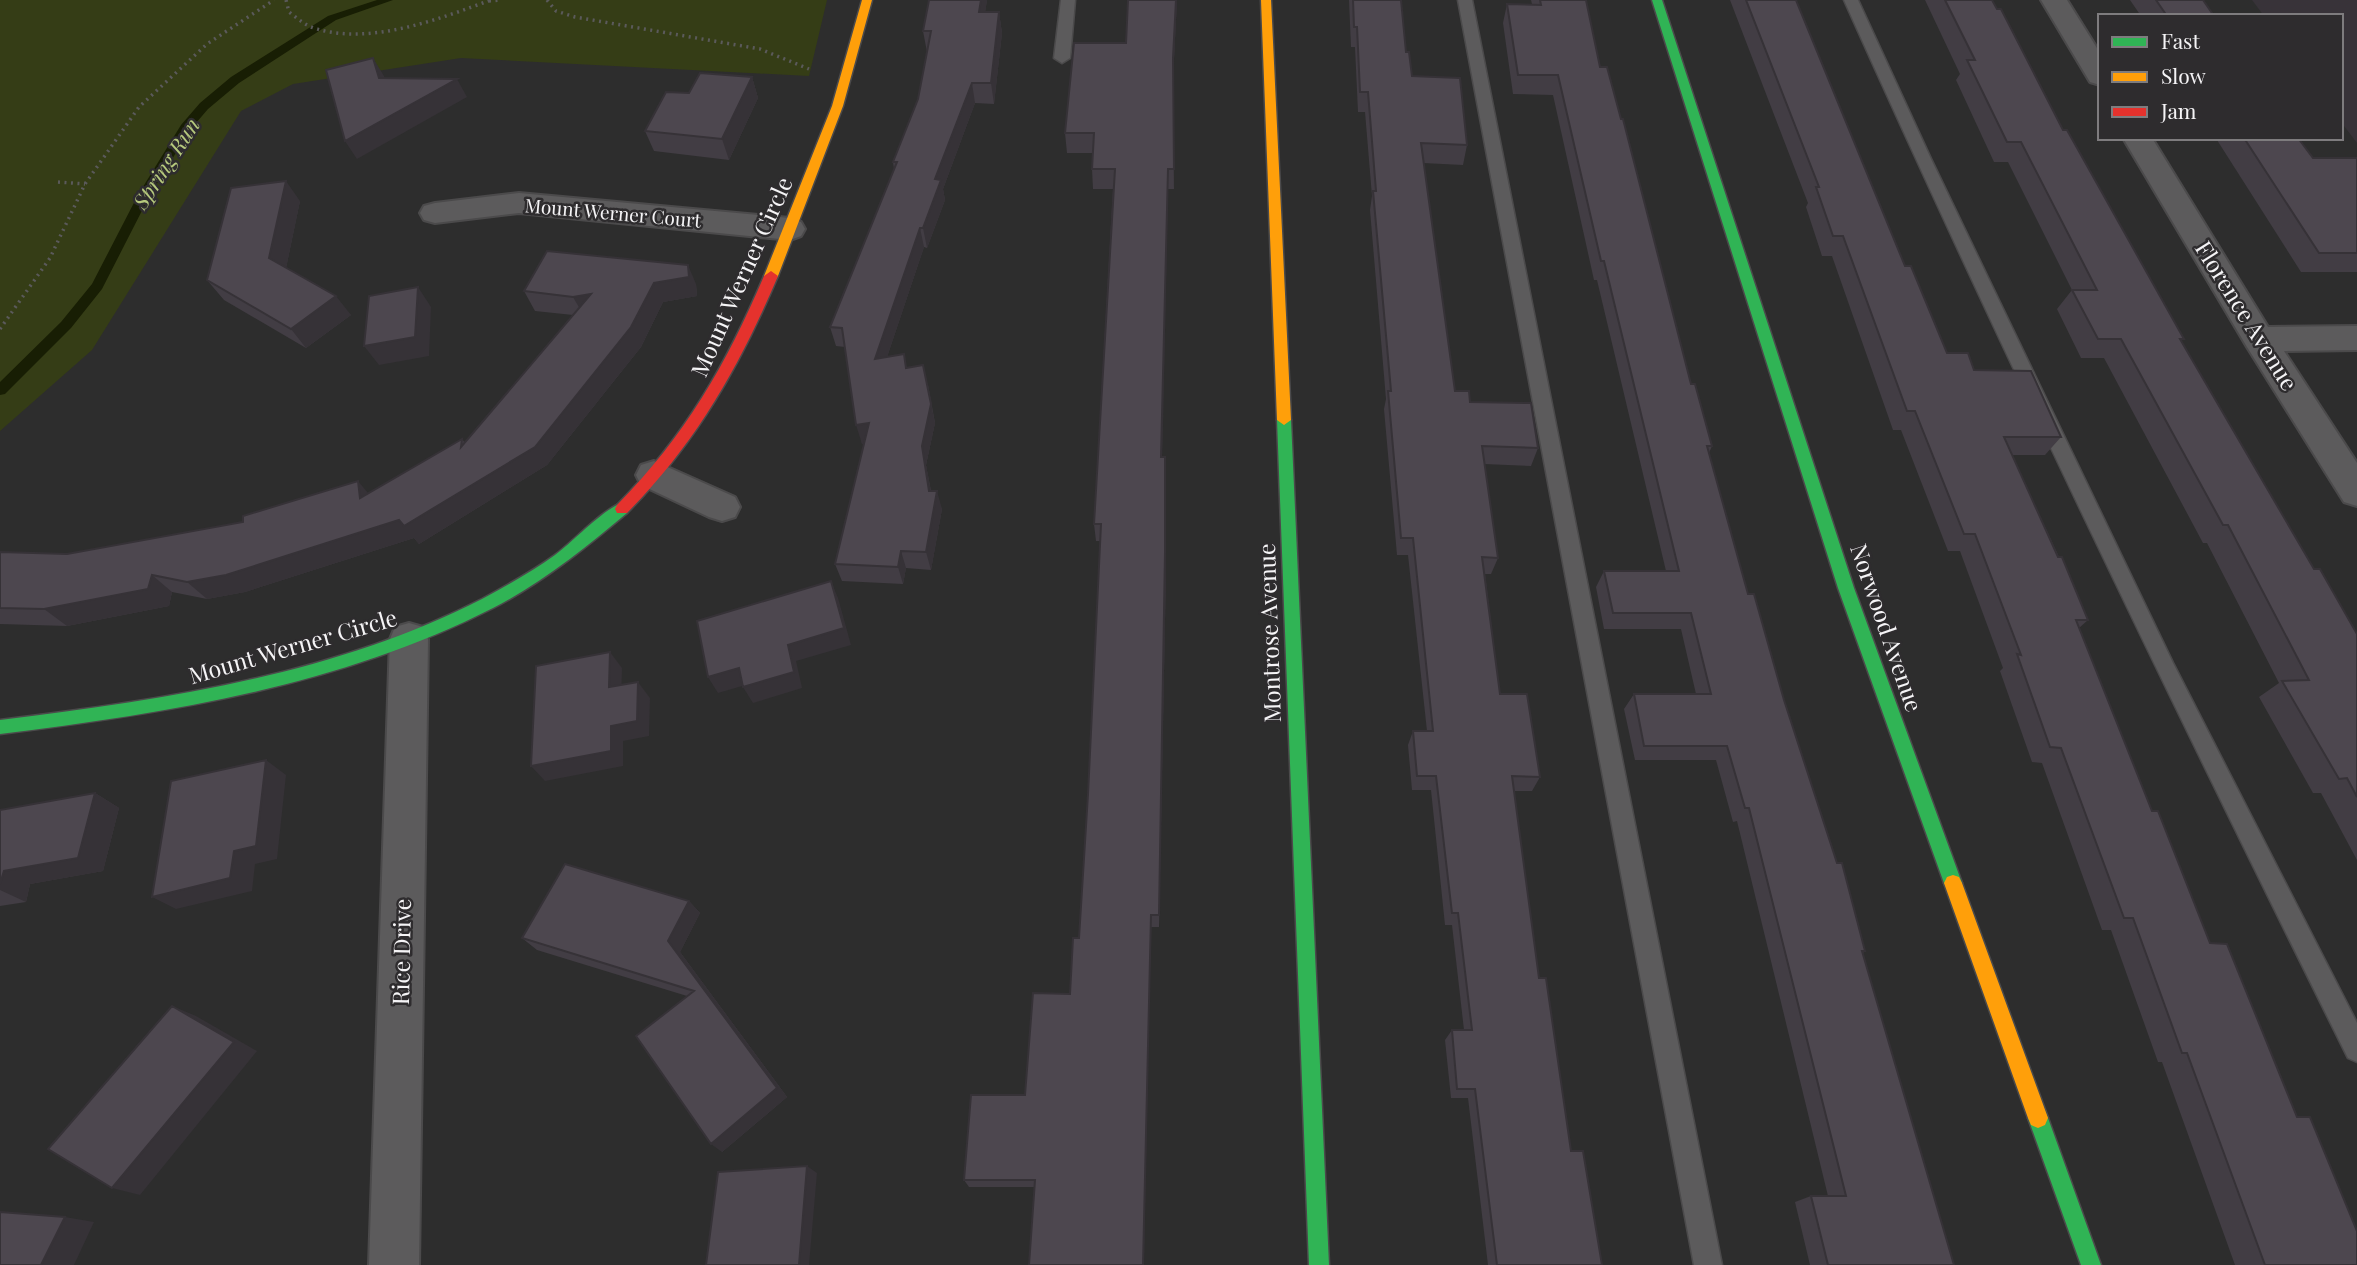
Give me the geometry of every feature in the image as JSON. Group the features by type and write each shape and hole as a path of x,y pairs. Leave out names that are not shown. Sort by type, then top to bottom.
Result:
{"street":[{"name":"Mount Werner Circle","path":"0,727 64,721 166,705 267,683 409,639 527,580 615,516 654,475 696,424 733,365 838,111 851,70 867,0"},
{"name":"Montrose Avenue","path":"1266,0 1319,1265"},
{"name":"Norwood Avenue","path":"1657,0 1846,588 2091,1265"},
{"path":"2054,0 2098,73"},
{"name":"Florence Avenue","path":"2138,140 2259,339 2357,492"},
{"name":"Mount Werner Court","path":"435,214 519,203 790,229"},
{"path":"2259,339 2357,338"},
{"path":"654,475 722,507"},
{"name":"Rice Drive","path":"394,1265 409,639"}],"lane":[{"path":"1062,58 1068,0"},
{"path":"1465,0 1708,1265"},
{"path":"1851,0 1923,159 2165,669 2357,1049"}],"path":[{"path":"0,329 50,258 85,184 106,150 153,93 207,44 274,0"},
{"path":"286,0 289,12 309,26 317,30 345,33 395,29 501,0"},
{"path":"547,0 556,10 575,17 760,49 814,71"},
{"path":"58,183 85,184"}],"shaded area":[{"path":"2252,0 2357,0 2357,143 2343,125 2343,14 2262,14"}],"green space":[{"path":"0,0 827,0 809,76 461,58 293,84 241,111 92,350 0,431"}],"building":[{"path":"929,0 981,0 979,12 999,12 991,83 972,83 935,179 941,180 923,228 920,228 875,359 904,354 906,368 923,365 931,404 922,446 929,491 937,491 926,552 901,551 898,567 835,564 869,423 856,425 842,328 830,327 897,162 893,162 918,99 931,31 923,31"},
{"path":"1128,0 1176,0 1173,58 1174,169 1168,169 1161,457 1165,457 1165,553 1159,915 1151,915 1143,1265 1029,1265 1035,1180 964,1180 971,1095 1025,1095 1033,993 1070,994 1073,938 1079,938 1101,524 1094,524 1115,169 1092,169 1094,133 1065,133 1074,43 1126,43"},
{"path":"1353,0 1401,0 1406,52 1409,52 1412,76 1460,78 1467,145 1421,143 1455,391 1469,391 1470,402 1531,403 1538,448 1482,446 1498,558 1482,557 1500,694 1527,694 1540,777 1512,776 1539,978 1546,978 1571,1151 1583,1151 1602,1265 1497,1265 1475,1089 1457,1089 1452,1030 1472,1030 1458,913 1452,913 1436,776 1417,776 1413,731 1433,731 1413,538 1401,538 1373,191 1376,191 1368,92 1360,92"},
{"path":"1540,0 1586,0 1600,67 1607,67 1623,119 1691,384 1695,384 1712,446 1707,446 1748,594 1754,594 1784,700 1837,863 1842,863 1865,951 1862,951 1954,1265 1828,1265 1811,1196 1846,1196 1749,808 1745,808 1727,746 1644,746 1634,694 1711,694 1691,613 1613,613 1604,571 1679,571 1604,261 1601,261 1558,75 1518,75 1507,4 1541,5"},
{"path":"1746,0 1796,0 1905,266 1911,266 1947,353 1968,353 1974,370 2031,371 2061,437 2004,437 2058,557 2062,557 2088,620 2076,620 2152,811 2158,811 2210,943 2227,944 2297,1117 2310,1117 2357,1231 2357,1265 2265,1265 2187,1053 2182,1053 2133,918 2124,918 2061,748 2050,747 2017,654 2021,655 1975,534 1964,534 1915,411 1907,411 1843,236 1833,236 1816,187 1819,187"},
{"path":"1945,0 1992,0 1997,9 2001,9 2063,130 2067,130 2184,339 2180,339 2314,569 2320,569 2357,634 2357,797 2347,778 2339,779 2282,681 2309,680 2228,525 2223,525 2121,339 2098,339 2072,290 2097,290 2021,142 2007,142 1967,60 1975,60"},
{"path":"2156,0 2203,0 2213,14 2166,14"},
{"path":"373,58 379,78 457,79 345,141 326,70"},
{"path":"700,73 752,77 722,139 645,131 666,92 689,93"},
{"path":"2245,140 2300,140 2313,158 2357,158 2357,253 2319,253"},
{"path":"286,181 269,258 336,296 291,329 207,280 231,188"},
{"path":"547,251 688,265 689,277 654,283 631,327 535,447 404,526 399,520 226,575 187,582 152,575 148,589 44,609 0,608 0,552 67,554 243,522 243,516 358,481 360,498 462,439 461,447 591,294 573,297 524,291"},
{"path":"418,287 415,337 364,346 369,296"},
{"path":"831,581 844,628 788,645 794,672 743,687 739,668 708,677 697,621"},
{"path":"610,652 609,687 638,682 637,721 611,726 611,751 531,766 536,666"},
{"path":"266,760 256,846 234,851 230,878 152,897 171,781"},
{"path":"95,793 78,858 4,871 0,884 0,810"},
{"path":"565,864 689,901 668,941 777,1088 711,1144 636,1036 694,991 522,938"},
{"path":"172,1006 234,1042 112,1188 48,1149"},
{"path":"807,1166 799,1265 706,1265 718,1172"},
{"path":"0,1212 65,1217 41,1265 0,1265"}],"waterway":[{"name":"Spring Run","path":"0,390 66,325 97,286 144,195 185,128 204,106 235,80 332,18 388,0"}],"traffic: fast":[{"path":"1657,0 1846,588 1953,883"},
{"path":"1284,420 1319,1265"},
{"path":"0,727 163,704 247,687 330,666 411,638 488,603 559,560 622,509"},
{"path":"2038,1118 2091,1265"}],"traffic: slow":[{"path":"771,276 838,106 867,0"},
{"path":"1266,0 1284,420"},
{"path":"1953,883 2038,1118"}],"traffic: jam":[{"path":"622,509 671,456 710,400 742,341 771,276"}]}
